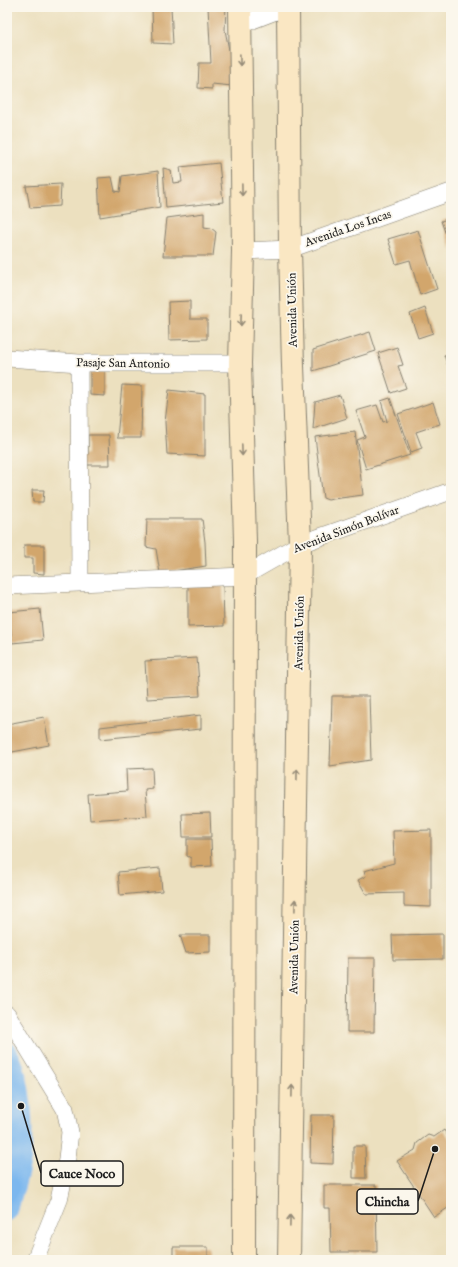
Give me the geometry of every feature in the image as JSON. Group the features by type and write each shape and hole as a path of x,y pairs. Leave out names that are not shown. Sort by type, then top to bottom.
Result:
{"main road":[{"name":"Avenida Unión","path":"287,7 290,249 300,544 289,1260"},
{"path":"240,16 243,251 240,363 245,541 244,1260"}],"street":[{"path":"240,16 287,7"},
{"name":"Avenida Los Incas","path":"243,251 290,249 451,192"},
{"name":"Pasaje San Antonio","path":"7,358 79,363 240,363"},
{"path":"79,363 80,583"},
{"name":"Avenida Simón Bolívar","path":"244,576 300,544 451,491"},
{"path":"7,586 244,576"},
{"path":"7,1014 65,1108 70,1132 66,1167 59,1200 35,1260"}],"building":[{"path":"152,7 171,7 173,44 153,43"},
{"path":"208,7 226,7 225,30 230,55 232,86 212,84 212,89 198,88 199,63 211,63"},
{"path":"219,163 223,202 166,208 163,168 171,170 173,183 182,182 180,167"},
{"path":"158,171 160,207 100,217 98,178 112,177 115,191 120,192 122,176"},
{"path":"61,184 60,206 30,208 26,186"},
{"path":"204,213 204,227 211,228 216,232 213,256 163,256 167,218"},
{"path":"451,218 451,249 441,221"},
{"path":"418,230 437,289 420,295 410,260 396,264 388,239"},
{"path":"190,301 190,319 207,319 207,339 169,340 168,302"},
{"path":"425,308 433,333 418,338 410,314"},
{"path":"370,332 376,351 313,371 313,350"},
{"path":"397,347 403,365 398,366 406,388 391,393 378,353"},
{"path":"451,353 451,375 444,355"},
{"path":"90,368 105,369 105,396 90,395"},
{"path":"122,385 142,386 141,438 117,438"},
{"path":"169,390 205,394 205,456 167,454 165,422"},
{"path":"340,395 347,418 313,429 315,402"},
{"path":"390,398 410,455 366,469 357,440 365,437 356,411 377,405 383,422 387,421 381,401"},
{"path":"433,402 440,424 416,432 422,448 411,452 398,414"},
{"path":"355,432 363,495 328,500 323,498 315,437"},
{"path":"88,435 109,435 110,465 81,465 81,455 88,454"},
{"path":"32,490 44,490 43,502 33,502"},
{"path":"147,519 202,519 206,566 160,573 156,549 146,547"},
{"path":"24,545 44,545 44,574 33,573 33,558 24,558"},
{"path":"188,585 223,585 224,626 188,627"},
{"path":"40,609 43,640 12,643 9,612"},
{"path":"197,658 200,696 147,699 145,661"},
{"path":"332,696 369,696 371,760 330,766"},
{"path":"201,715 201,729 100,739 100,727"},
{"path":"44,717 49,745 7,753 7,724"},
{"path":"152,768 153,789 145,790 147,816 90,820 88,794 127,791 126,769"},
{"path":"210,813 211,837 183,837 182,814"},
{"path":"431,830 431,907 404,906 404,893 366,894 358,880 366,876 364,871 394,863 393,831"},
{"path":"187,839 211,839 212,866 191,867 191,858 187,856"},
{"path":"160,868 162,891 120,895 118,872"},
{"path":"443,934 443,959 393,960 392,935"},
{"path":"180,935 210,935 210,952 186,953"},
{"path":"348,958 375,958 374,1032 347,1032"},
{"path":"311,1115 334,1115 333,1164 310,1163"},
{"path":"444,1130 451,1141 451,1206 434,1217 397,1161 415,1150 417,1143 428,1135 434,1137"},
{"path":"353,1146 365,1146 366,1178 353,1178"},
{"path":"324,1185 376,1185 377,1252 331,1252 330,1208 324,1208"},
{"path":"173,1247 208,1247 208,1260 173,1260"}],"waterway":[{"path":"7,1053 16,1077 21,1119 20,1159 7,1210"}],"place":[{"name":"Cauce Noco","path":"21,1106"},
{"name":"Chincha","path":"435,1149"}]}
